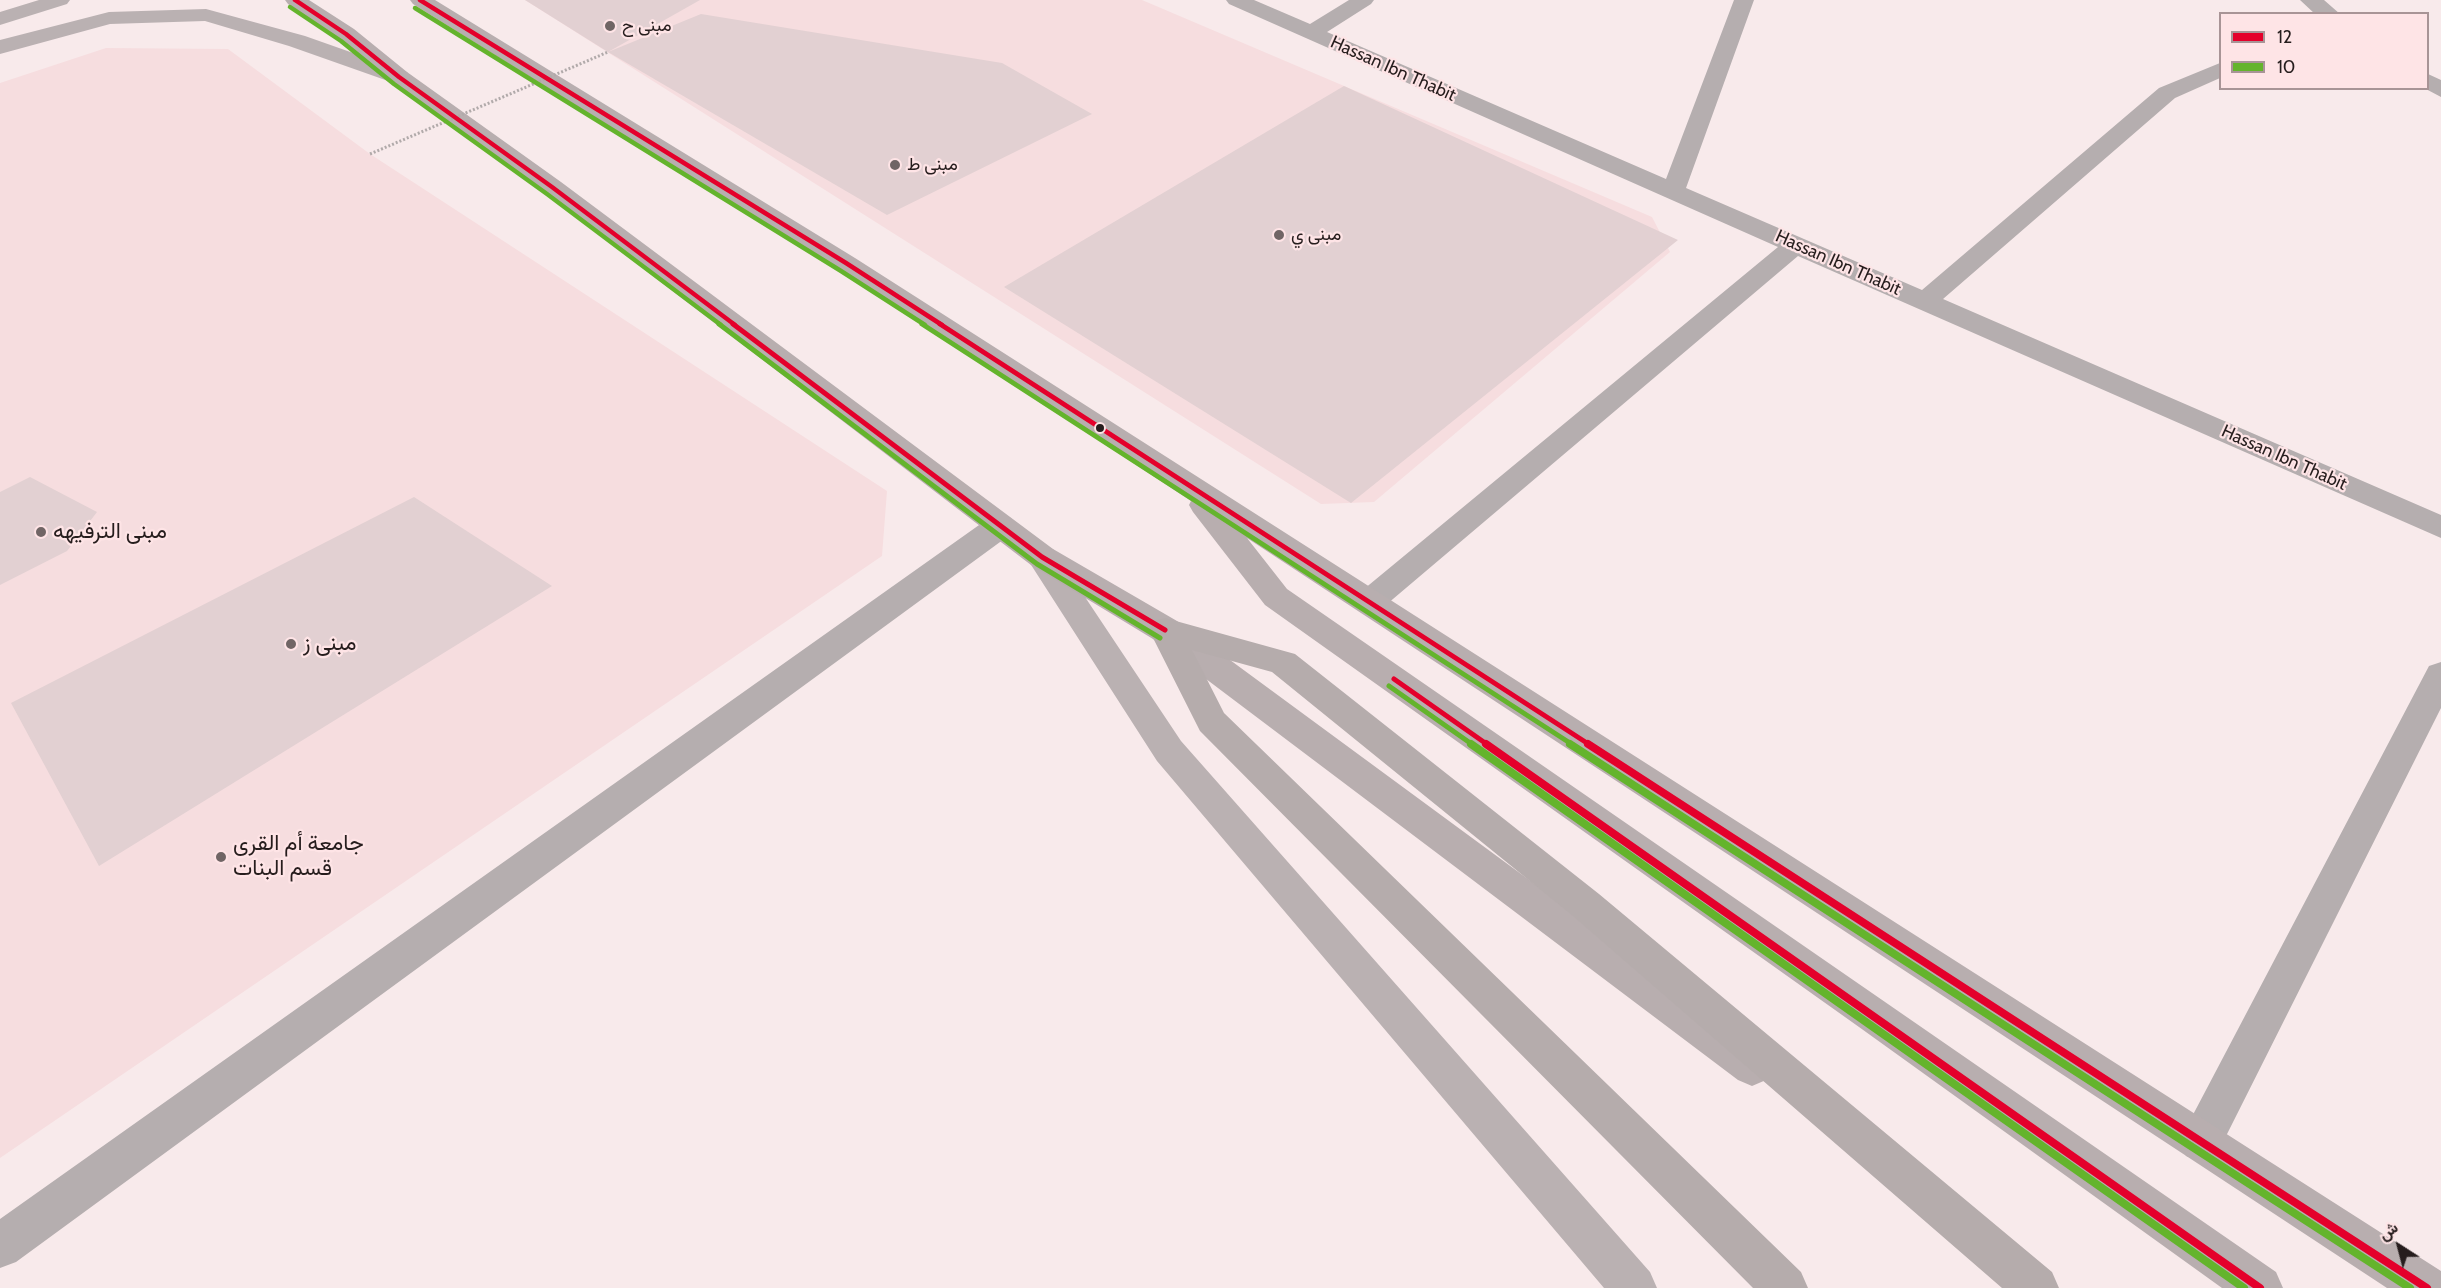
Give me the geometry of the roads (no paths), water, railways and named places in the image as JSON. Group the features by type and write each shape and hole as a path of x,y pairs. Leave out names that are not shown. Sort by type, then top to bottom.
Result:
{"highway":[{"path":"295,0 346,34 399,77 552,187 1042,557 1165,630 2049,1288"},
{"path":"432,4 846,263 2427,1288"},
{"path":"1189,485 1276,597 1874,1014 2260,1288"},
{"path":"1165,630 1212,722 1785,1288"},
{"path":"1165,630 1283,663 1586,905 2036,1288"}],"main road":[{"path":"0,19 60,0"},
{"path":"0,45 132,0"},
{"path":"0,45 109,18 206,15 297,41 399,77"},
{"path":"1042,557 1169,751 1634,1288"}],"street":[{"name":"Hassan Ibn Thabit","path":"1236,0 2441,527"},
{"path":"1311,33 1364,0"},
{"path":"1673,191 1744,0"},
{"path":"1924,301 2167,93 2219,70"},
{"path":"1369,602 1795,245"},
{"path":"0,1246 1000,526"},
{"path":"2201,1142 2441,675"}],"place":[{"name":"مبنى ح","path":"610,26"},
{"name":"مبنى ط","path":"895,165"},
{"name":"مبنى ي","path":"1279,235"},
{"name":"مبنى الترفيهه","path":"41,532"},
{"name":"مبنى ز","path":"291,644"},
{"name":"جامعة أم القرى قسم البنات","path":"221,857"}]}
